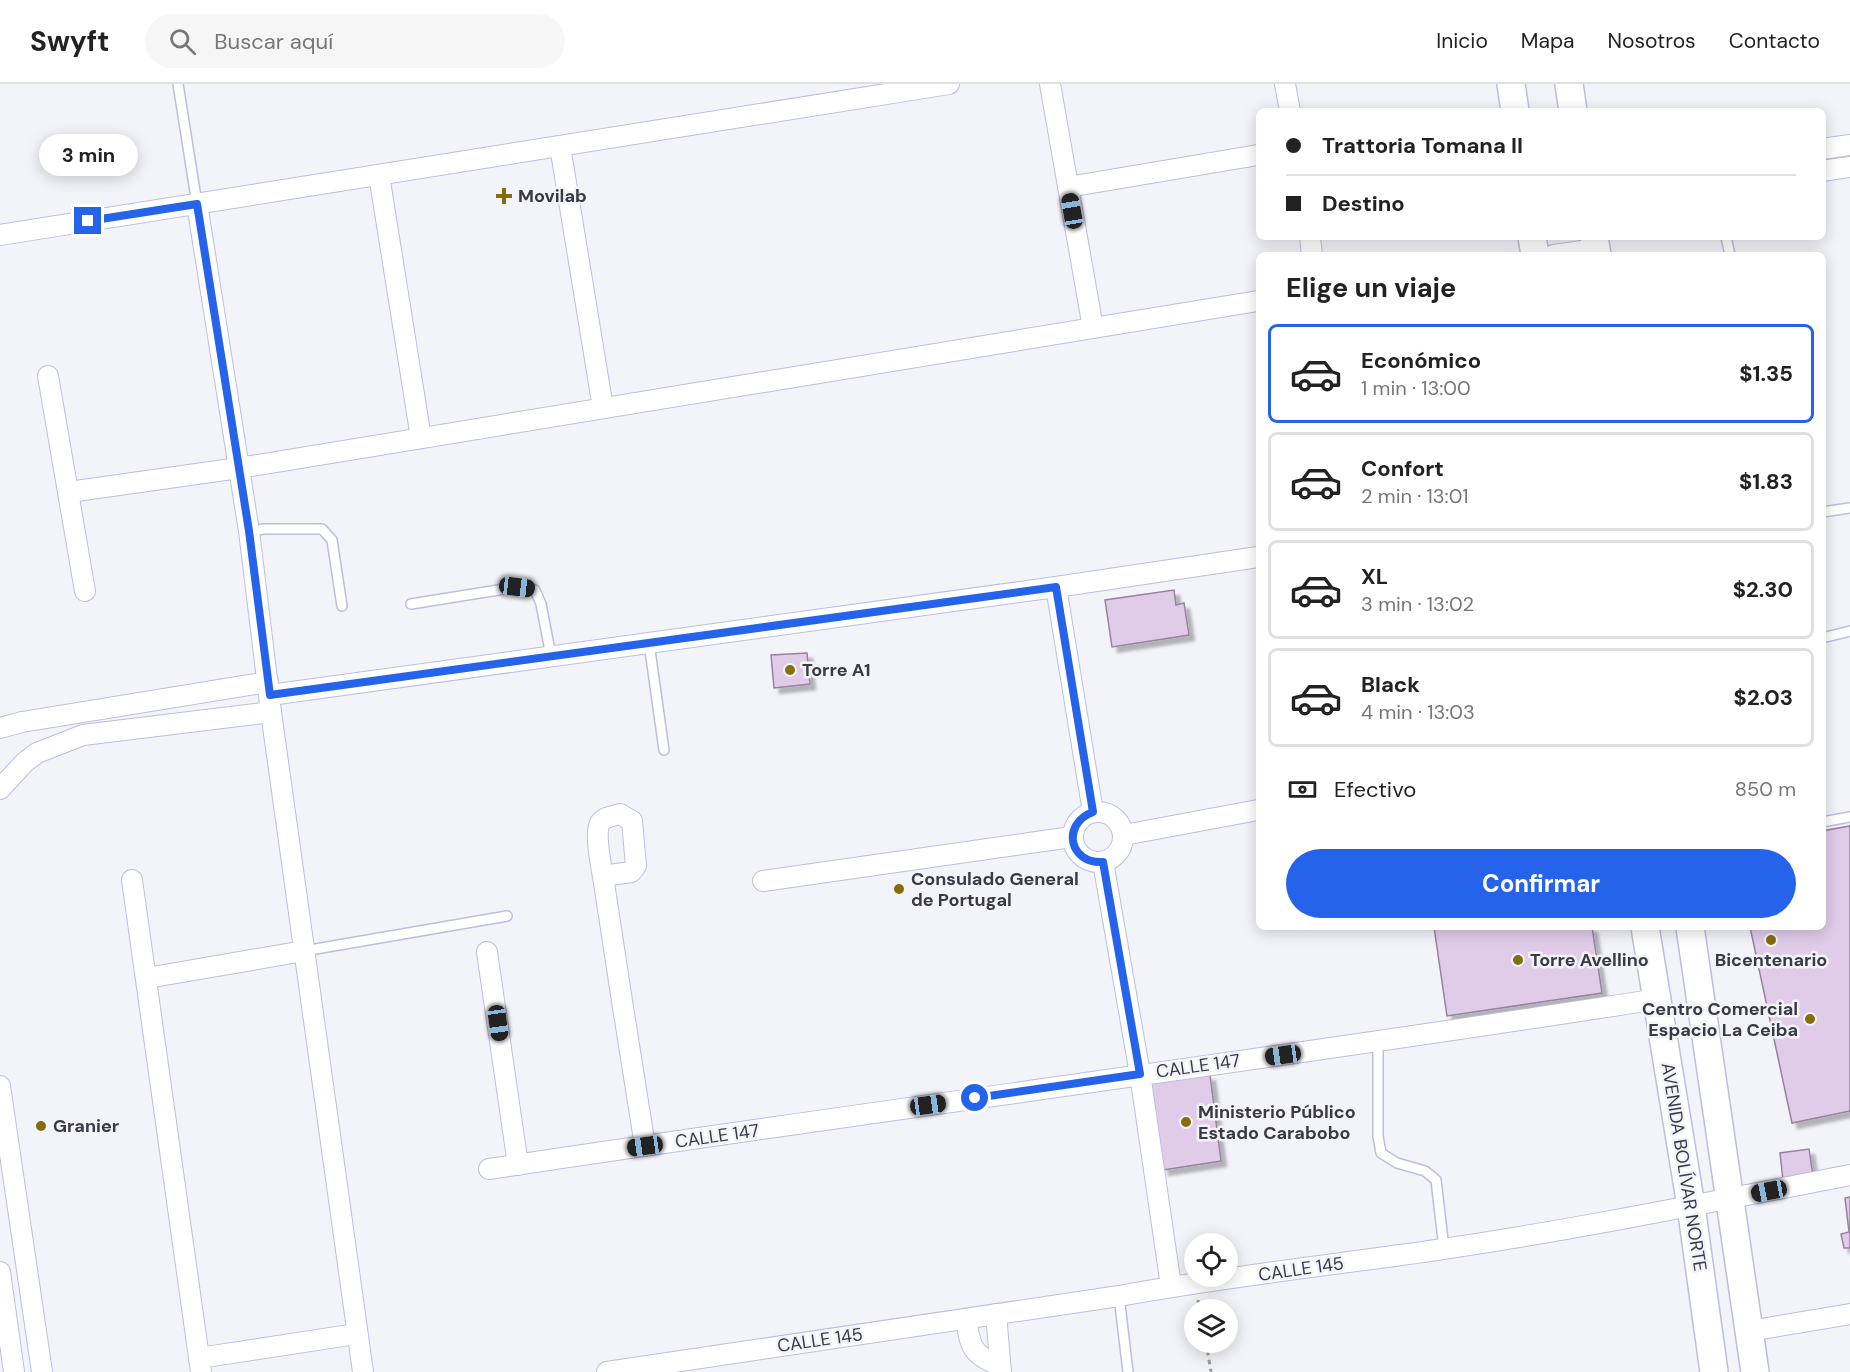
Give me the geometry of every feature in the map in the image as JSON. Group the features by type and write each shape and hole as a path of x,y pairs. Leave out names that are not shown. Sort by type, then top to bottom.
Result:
{"main road":[{"path":"1512,84 1515,108"},
{"path":"1569,84 1573,108"},
{"name":"AVENIDA BOLÍVAR NORTE","path":"1646,930 1691,1206 1714,1372"},
{"path":"1690,930 1755,1372"}],"street":[{"path":"0,232 197,204 949,84"},
{"path":"1050,84 1093,328"},
{"path":"1285,84 1289,108"},
{"path":"1826,148 1850,145"},
{"path":"560,146 603,408"},
{"path":"1068,187 1256,156"},
{"path":"1826,170 1850,167"},
{"path":"379,175 421,438"},
{"path":"197,204 249,531 269,696 363,1372"},
{"path":"1570,252 1596,247"},
{"path":"69,492 239,468 1256,301"},
{"path":"48,376 85,591"},
{"path":"0,728 22,722 269,696 1056,587 1256,556"},
{"path":"1056,587 1093,812"},
{"path":"0,789 25,762 37,753 83,735 269,696"},
{"path":"1124,835 1256,810"},
{"path":"1093,812 1113,816 1124,835 1116,855 1103,862 1088,861 1081,856 1076,850 1072,837 1080,818 1093,812"},
{"path":"763,881 1072,837"},
{"path":"1103,862 1140,1074 1171,1286"},
{"path":"603,876 645,1146"},
{"path":"132,880 200,1365 356,1334"},
{"path":"147,978 304,951"},
{"path":"487,952 518,1165"},
{"name":"CALLE 147","path":"489,1169 1140,1074 1378,1043 1658,999"},
{"path":"0,1086 42,1372"},
{"name":"CALLE 145","path":"607,1372 1119,1296 1171,1286 1444,1249 1691,1206 1850,1175"},
{"path":"0,1272 14,1372"},
{"path":"996,1314 1001,1368"},
{"path":"1749,1331 1850,1314"},
{"path":"966,1319 969,1338 974,1350 1001,1368"}],"lane":[{"path":"178,84 197,204"},
{"path":"1826,511 1850,508"},
{"path":"249,531 322,529 332,540 342,606"},
{"path":"411,604 517,587 535,590 541,604 551,656"},
{"path":"1826,637 1850,631"},
{"path":"650,643 664,750"},
{"path":"1826,821 1850,817"},
{"path":"304,951 507,916"},
{"path":"1378,1043 1378,1136 1381,1153 1397,1163 1425,1171 1436,1180 1444,1249"},
{"path":"1119,1296 1128,1372"}],"path":[{"path":"1208,1353 1211,1372"}],"building":[{"path":"1174,590 1176,605 1184,603 1189,635 1112,647 1105,600"},
{"name":"Torre A1","path":"807,653 810,684 774,688 771,655"},
{"name":"Centro Comercial Espacio La Ceiba","path":"1850,826 1850,1111 1792,1123 1751,930 1826,930 1826,830"},
{"name":"Torre Avellino","path":"1434,930 1592,930 1602,993 1447,1016"},
{"name":"Ministerio Público Estado Carabobo","path":"1210,1075 1221,1161 1163,1170 1150,1083"},
{"path":"1809,1149 1813,1176 1783,1180 1780,1153"},
{"path":"1850,1197 1850,1248 1844,1248 1841,1234 1849,1232 1845,1198"}],"place":[{"name":"Movilab","path":"504,196"},
{"name":"Torre A1","path":"790,670"},
{"name":"Consulado General de Portugal","path":"899,889"},
{"name":"Bicentenario","path":"1771,940"},
{"name":"Torre Avellino","path":"1518,960"},
{"name":"Centro Comercial Espacio La Ceiba","path":"1810,1019"},
{"name":"Ministerio Público Estado Carabobo","path":"1186,1122"},
{"name":"Granier","path":"41,1126"}],"route":[{"path":"88,221 197,204 249,531 270,695 1056,587 1093,812 1080,818 1076,824 1073,830 1073,844 1081,856 1088,861 1103,862 1140,1074 975,1098"}]}
